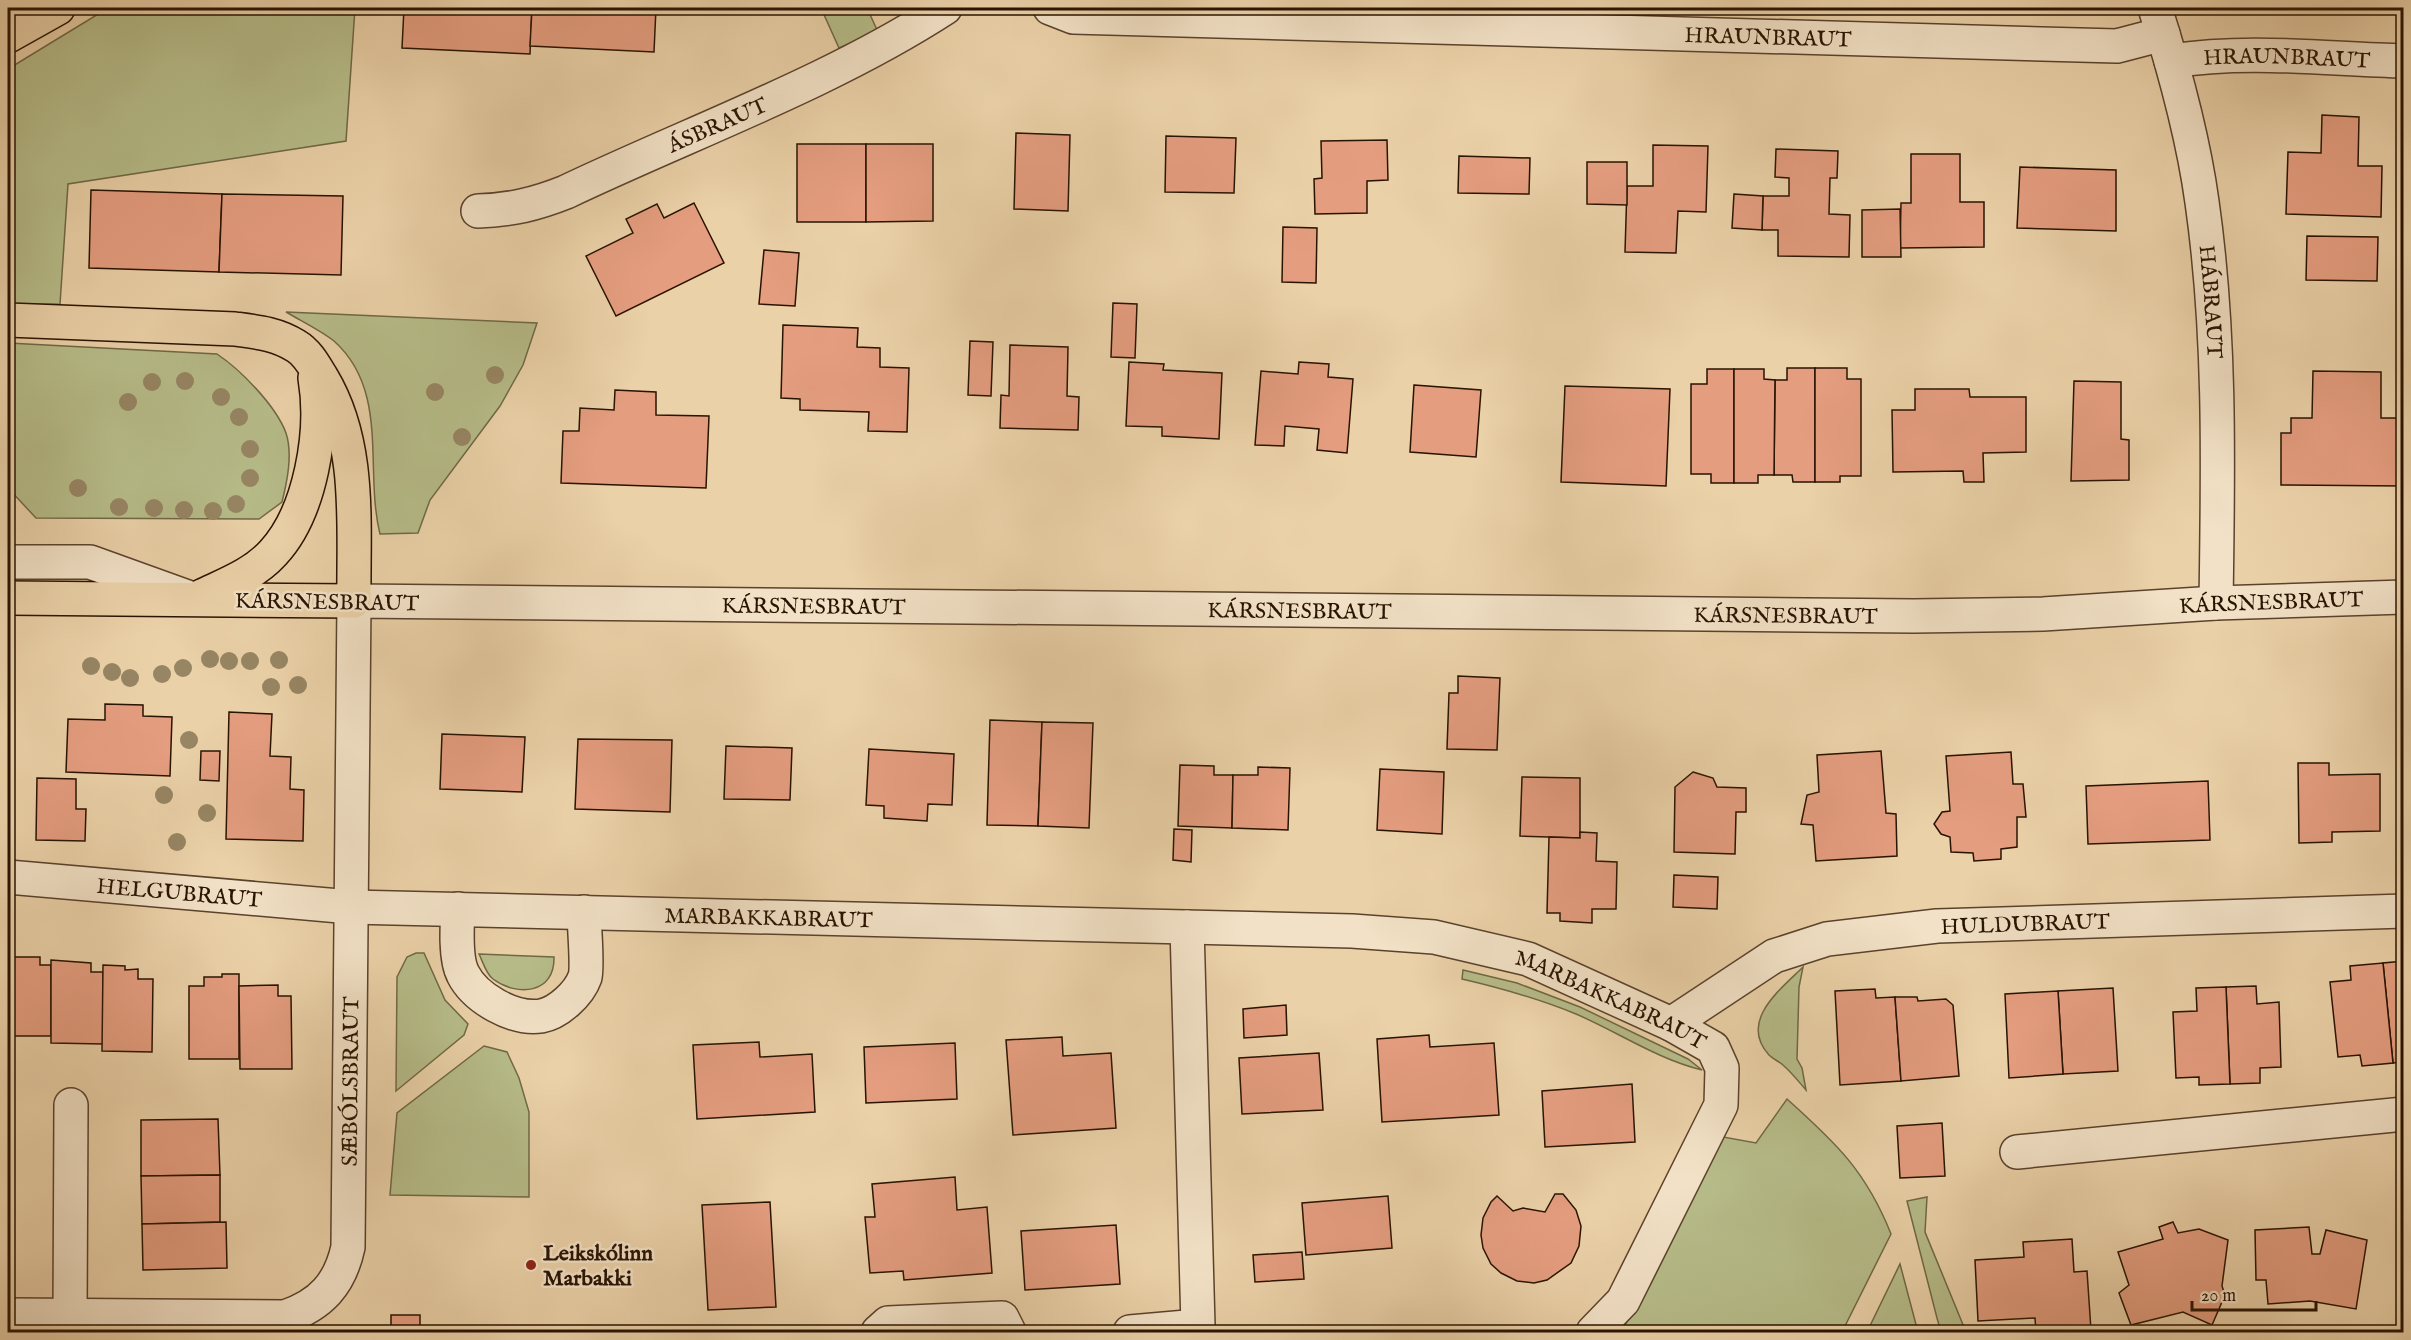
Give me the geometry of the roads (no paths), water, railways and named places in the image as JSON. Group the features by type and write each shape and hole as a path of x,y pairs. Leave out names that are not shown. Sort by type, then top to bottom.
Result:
{"main road":[{"path":"8,36 58,8"},
{"path":"8,320 235,329 271,333 298,347 312,362 336,401 347,436 352,479 354,601"},
{"path":"195,600 249,573 272,554 287,536 304,495 316,452 319,402 312,362"},
{"name":"KÁRSNESBRAUT","path":"8,598 354,601"}],"street":[{"name":"ÁSBRAUT","path":"478,211 506,210 532,205 566,192 837,67 916,27 945,8"},
{"name":"HRAUNBRAUT","path":"1050,8 1073,17 2117,46 2163,34 2213,54 2403,61"},
{"name":"HÁBRAUT","path":"2163,34 2191,141 2202,201 2210,268 2216,371 2216,603"},
{"name":"KÁRSNESBRAUT","path":"8,562 90,562 195,600"},
{"name":"KÁRSNESBRAUT","path":"354,601 1914,616 2043,614 2216,603 2403,597"},
{"name":"SÆBÓLSBRAUT","path":"8,1315 285,1317 315,1304 338,1279 348,1247 354,601"},
{"name":"HELGUBRAUT","path":"8,877 351,907"},
{"name":"MARBAKKABRAUT","path":"351,907 1352,931 1434,937 1528,959 1671,1024 1713,1048 1722,1068 1721,1105 1623,1301 1593,1332"},
{"path":"458,909 457,937 462,973 483,998 517,1013 541,1016 568,1002 585,977 584,912"},
{"name":"HULDUBRAUT","path":"1671,1024 1774,956 1827,939 1937,926 2403,911"},
{"path":"1130,1332 1197,1326 1187,927"},
{"path":"70,1316 71,1105"},
{"path":"2017,1152 2403,1114"},
{"path":"878,1332 888,1323 1002,1318 1009,1332"}],"place":[{"name":"Leikskólinn Marbakki","path":"531,1265"}]}
